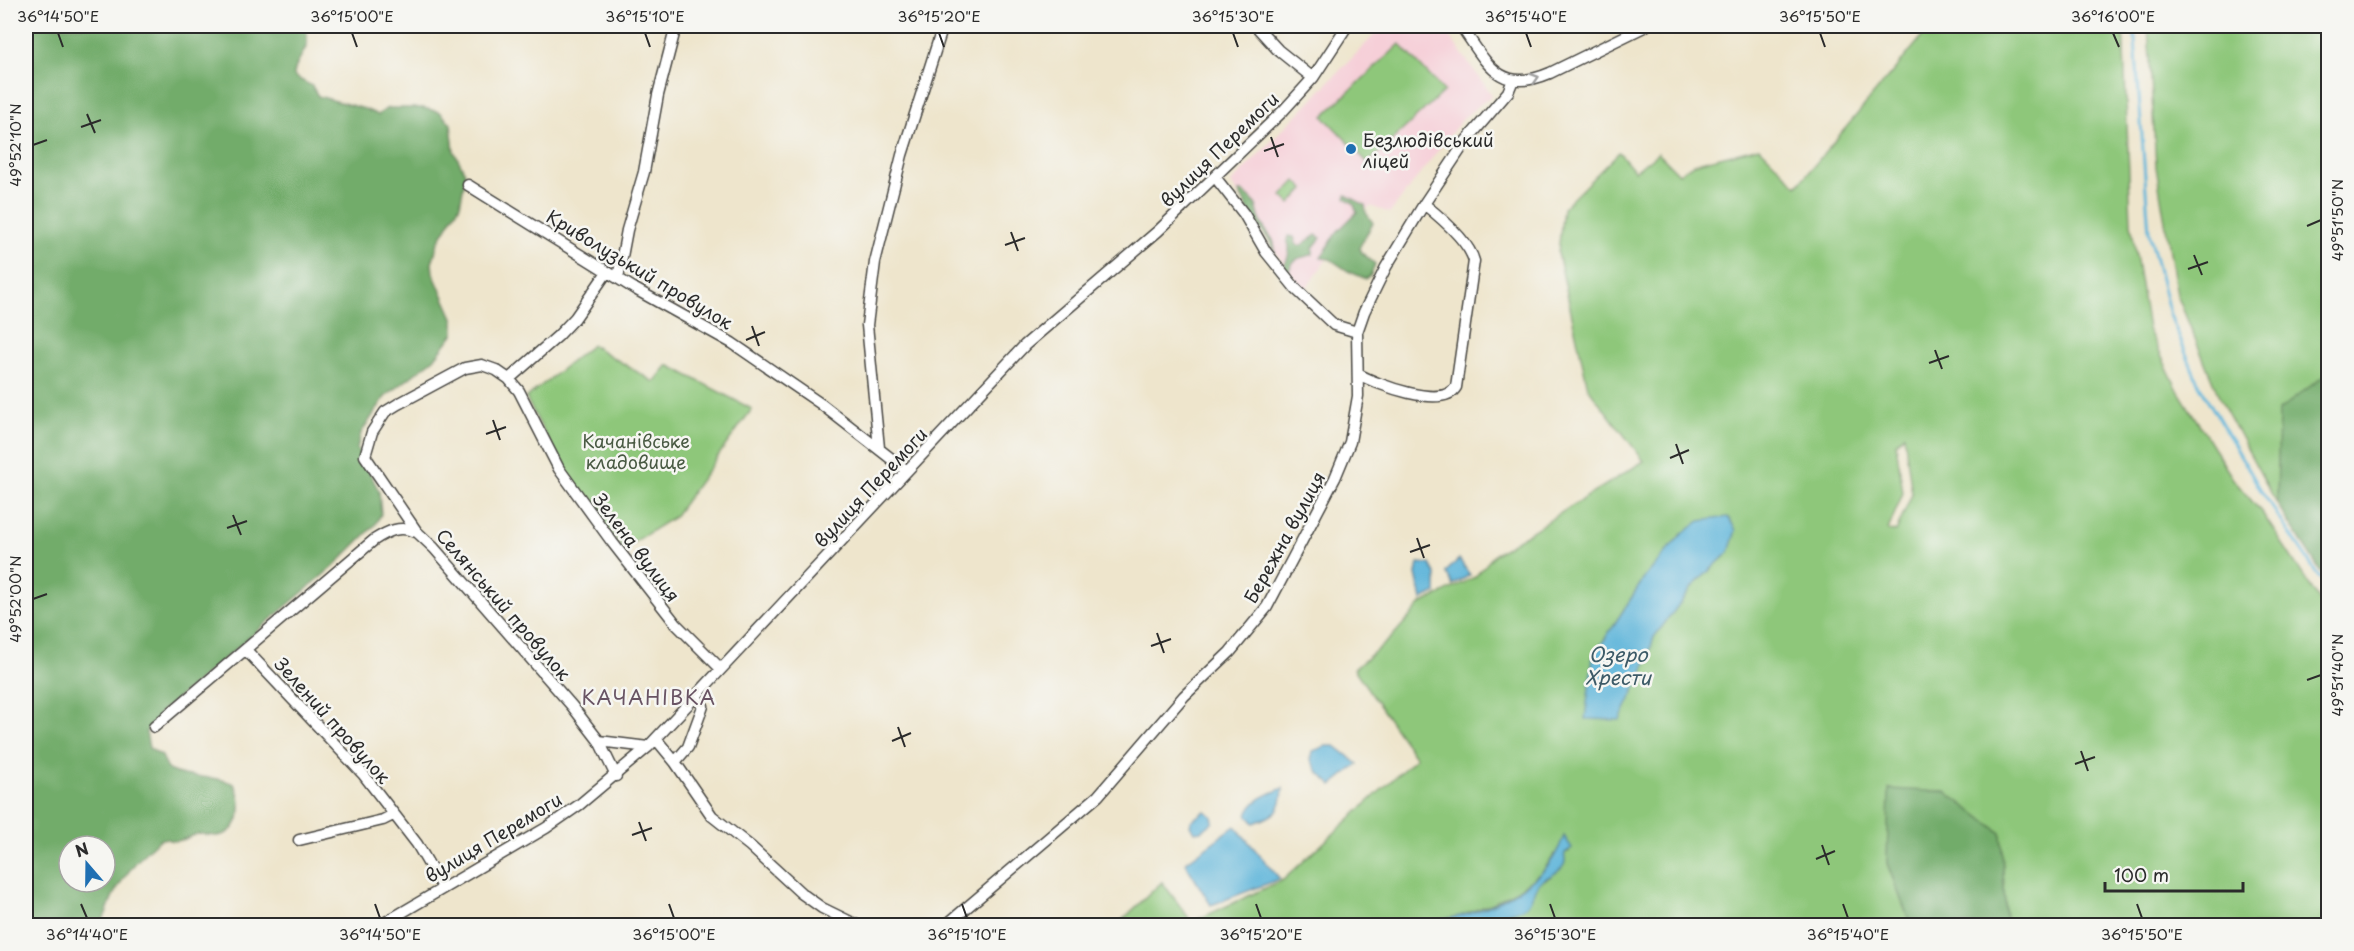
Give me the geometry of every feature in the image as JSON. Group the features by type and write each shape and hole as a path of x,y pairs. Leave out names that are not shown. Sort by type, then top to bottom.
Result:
{"street":[{"path":"618,278 627,230 644,172 658,95 676,26"},
{"path":"879,448 867,325 875,262 902,155 943,26"},
{"path":"1256,26 1278,50 1312,78"},
{"name":"вулиця Перемоги","path":"380,926 442,887 546,828 616,776 652,743 1030,340 1158,231 1283,111 1312,78 1347,26"},
{"path":"1461,26 1492,69 1512,81 1525,82 1541,77 1646,26"},
{"name":"Бережна вулиця","path":"945,926 1098,796 1184,696 1225,658 1273,598 1344,459 1355,421 1358,374 1357,332 1361,319 1386,267 1424,204 1466,141 1508,92 1512,81"},
{"path":"1215,177 1244,214 1266,252 1296,289 1334,325 1357,332"},
{"name":"Криволузький провулок","path":"468,185 668,309 732,344 806,393 907,471"},
{"path":"1358,374 1382,386 1429,396 1449,395 1456,387 1474,261 1471,253 1448,225 1424,204"},
{"path":"509,380 570,323 607,272"},
{"name":"Зелена вулиця","path":"365,456 372,432 385,412 443,378 465,368 482,365 496,370 519,391 567,481 672,618 721,669"},
{"name":"Селянський провулок","path":"365,456 417,532 565,698 599,741 616,776"},
{"path":"154,727 374,540 396,529 409,529 417,532"},
{"name":"Зелений провулок","path":"246,650 359,770 422,852 442,887"},
{"path":"675,762 688,747 703,706 696,697"},
{"path":"599,741 652,743 675,762 712,816 751,847 801,893 832,913 859,926"},
{"path":"299,840 383,820 393,815"}],"shaded area":[{"name":"Безлюдівський ліцей","path":"1383,26 1442,26 1492,95 1463,118 1390,213 1370,206 1351,225 1305,290 1286,267 1231,183"}],"green space":[{"path":"26,26 306,26 306,48 294,74 295,77 312,86 318,96 378,115 387,108 423,108 440,112 451,124 454,151 465,173 465,179 460,205 438,242 432,263 433,273 454,320 454,333 434,359 385,397 361,433 357,448 379,491 381,514 375,525 335,565 160,713 146,732 149,748 162,756 168,770 234,784 240,799 240,807 232,829 217,836 198,834 179,841 163,838 159,840 141,858 117,889 117,834 57,834 57,894 114,894 99,925 26,925"},
{"path":"1931,26 2123,26 2131,223 2148,329 2179,392 2233,479 2263,514 2328,613 2328,925 2006,925 2001,833 1890,789 1887,863 1911,925 1492,925 1500,915 1524,907 1540,882 1550,877 1566,852 1569,852 1564,837 1558,850 1542,872 1517,890 1461,916 1404,926 1116,926 1162,882 1192,922 1283,880 1416,758 1354,669 1390,639 1421,604 1475,577 1495,554 1644,461 1588,388 1558,253 1563,208 1619,152 1635,171 1658,153 1679,174 1693,164 1759,147 1797,186","holes":["1904,435 1912,494 1896,532 1888,530 1903,493 1896,443","1681,535 1729,552 1693,586 1654,637 1643,672 1593,657 1645,577"]},
{"path":"2148,26 2328,26 2328,373 2280,410 2277,504 2220,399 2177,295 2156,167"},
{"path":"1400,44 1444,91 1368,163 1323,116"},
{"path":"1296,181 1304,189 1290,204 1282,196"},
{"path":"1239,192 1243,192 1255,204 1262,224 1273,240 1275,254 1270,241 1250,213"},
{"path":"1346,195 1365,205 1366,213 1373,223 1359,248 1375,264 1371,275 1366,279 1330,259 1321,258 1337,232 1357,212 1353,203 1345,198"},
{"path":"1316,235 1321,238 1313,248 1313,254 1299,258 1287,271 1284,266 1289,253 1288,236 1294,237 1296,244 1300,246"},
{"name":"Качанівське кладовище","path":"592,345 654,382 668,365 752,409 674,517 623,549 566,474 526,398"},
{"path":"2328,373 2328,583 2277,504 2279,410"},
{"path":"1889,789 1946,792 2001,833 2006,925 1911,925 1887,863"}],"water":[{"name":"Озеро Хрести","path":"1728,517 1736,530 1729,552 1693,586 1654,637 1643,672 1620,720 1585,719 1593,657 1645,577 1681,535 1700,521"},
{"path":"1459,559 1470,575 1453,585 1446,572"},
{"path":"1418,563 1430,564 1436,575 1436,593 1422,600 1416,574"},
{"path":"1326,746 1335,746 1358,764 1332,785 1318,772 1311,760 1313,751"},
{"path":"1283,788 1281,802 1276,811 1254,823 1247,815 1249,809 1262,798"},
{"path":"1205,811 1212,816 1213,822 1202,831 1194,832 1190,825 1191,821"},
{"path":"1235,826 1280,879 1211,905 1185,863"},
{"path":"1564,836 1572,848 1565,853 1564,865 1540,882 1526,906 1521,909 1502,914 1494,920 1492,925 1404,925 1470,913 1503,899 1525,886 1546,868"}],"waterway":[{"path":"2134,26 2149,232 2170,315 2199,385 2262,492 2328,590"}],"place":[{"name":"Безлюдівський ліцей","path":"1351,149"}],"district":[{"name":"КАЧАНІВКА","path":"649,697"}]}
